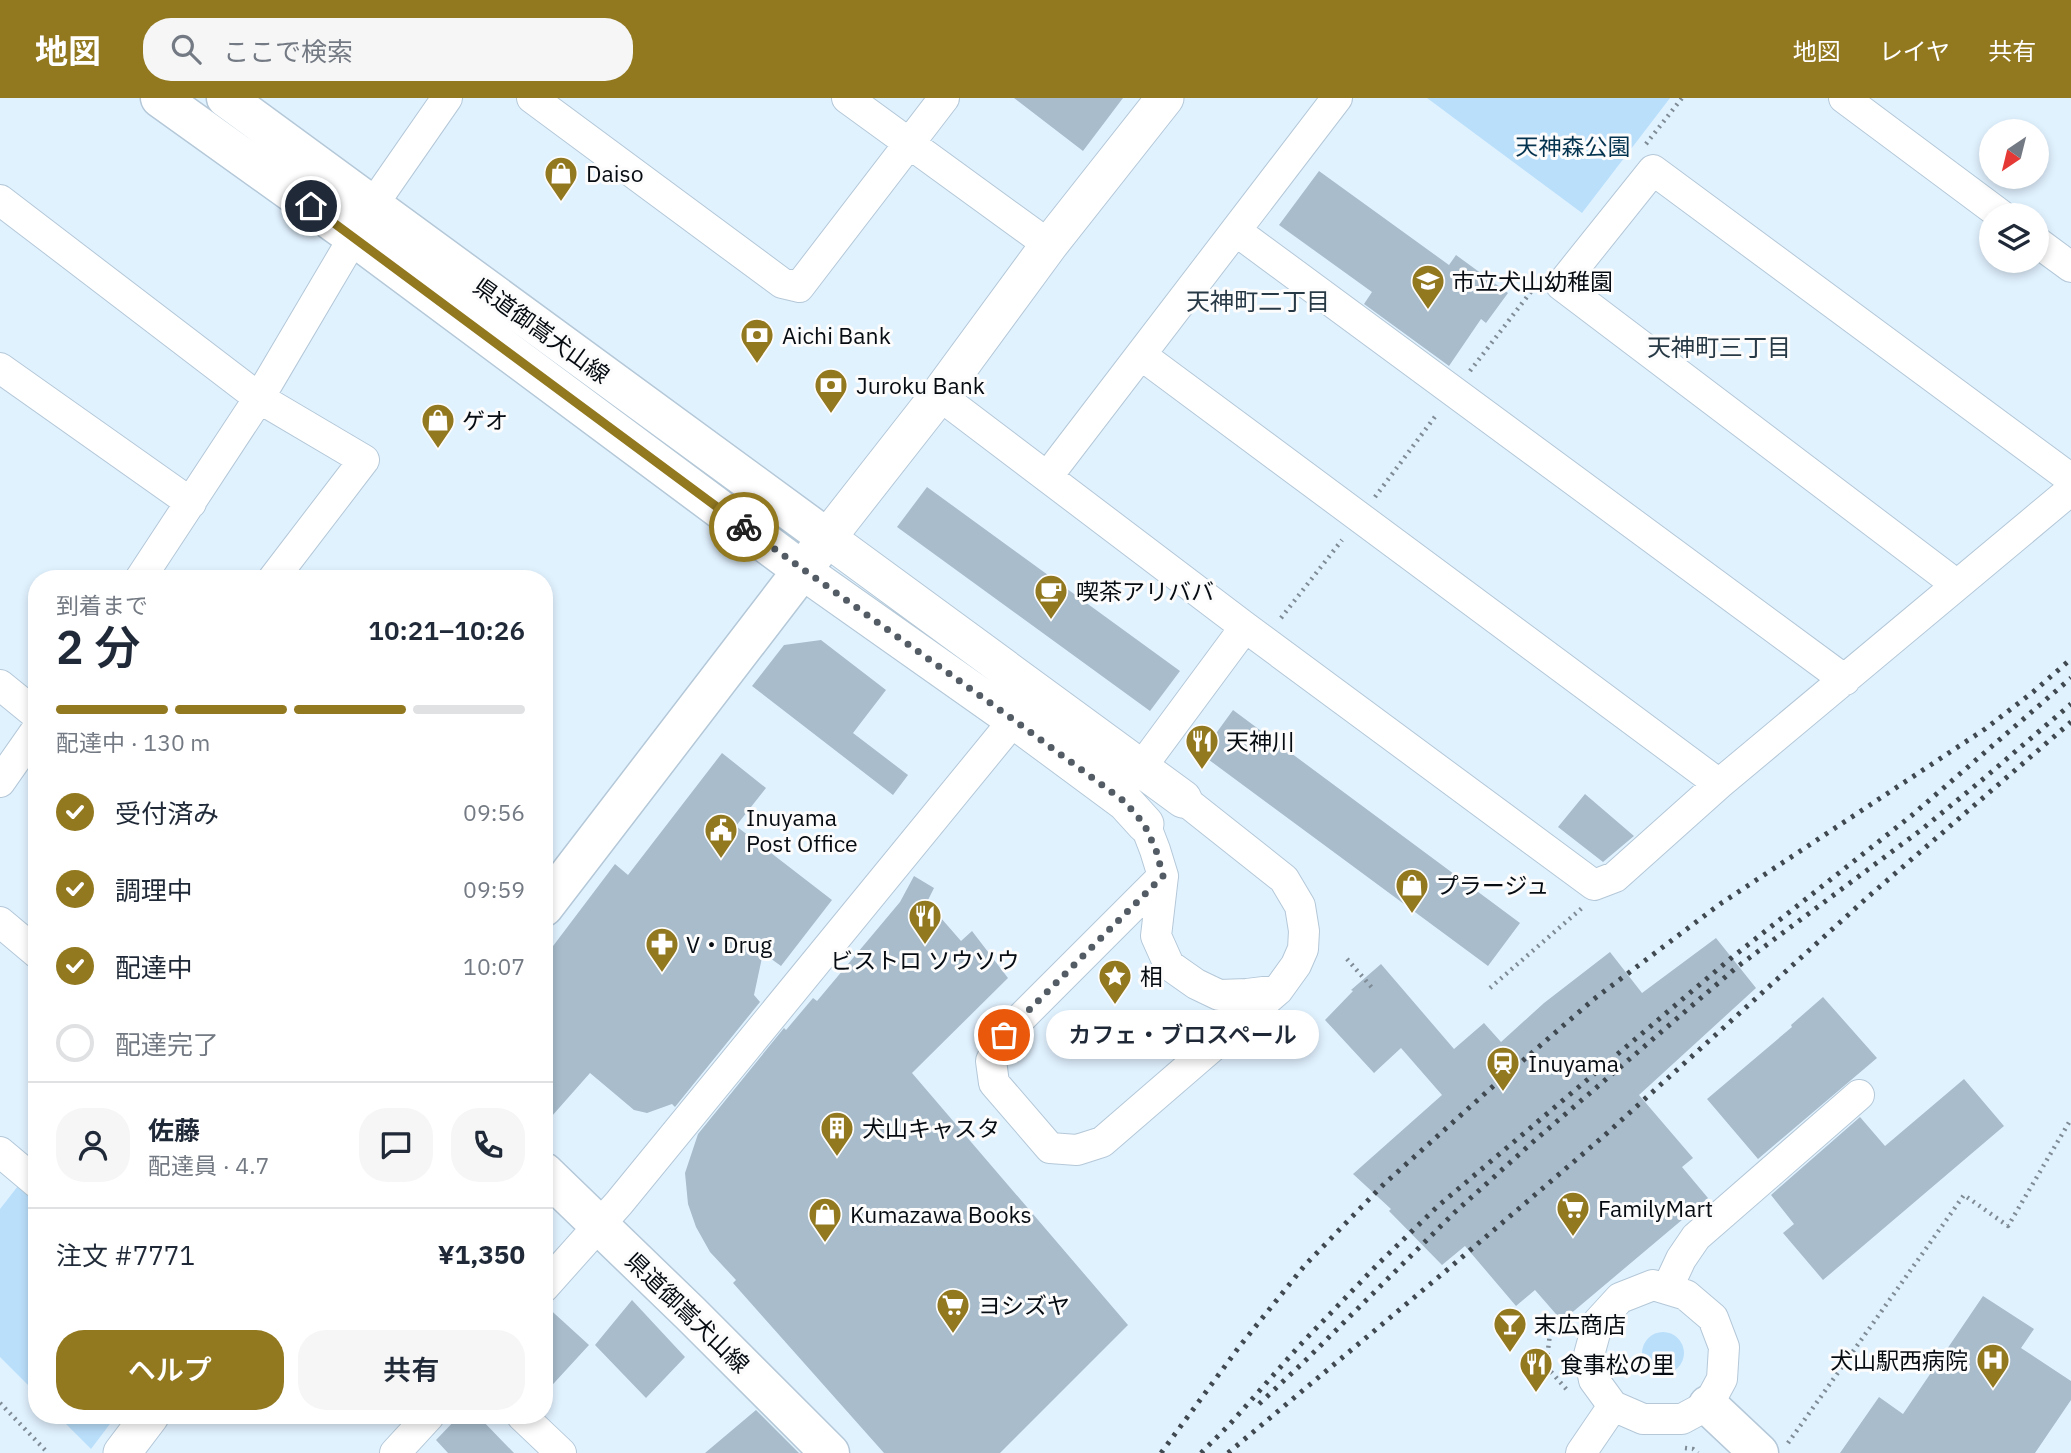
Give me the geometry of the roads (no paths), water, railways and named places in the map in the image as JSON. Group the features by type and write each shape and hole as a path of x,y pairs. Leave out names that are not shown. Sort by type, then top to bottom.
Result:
{"main road":[{"name":"県道御嵩犬山線","path":"160,98 363,222 827,538"},
{"name":"県道御嵩犬山線","path":"226,98 363,222 803,571"},
{"path":"553,895 827,538"},
{"name":"県道御嵩犬山線","path":"553,1181 830,1453"},
{"path":"1708,1405 1773,1450"}],"street":[{"path":"146,570 259,398 363,222 447,98"},
{"path":"532,98 782,283 799,287 944,98"},
{"path":"847,98 1049,245"},
{"path":"1163,876 1004,1035 991,1061 994,1083 1050,1148 1077,1150 1102,1142 1278,990 1296,965 1303,949 1304,931 1300,906 1284,879 1183,799 827,538 939,395 1049,245 1165,98"},
{"path":"1047,477 1338,98"},
{"path":"1844,98 1985,203"},
{"path":"1957,585 1561,285 1653,170 2071,479"},
{"path":"0,200 259,398 364,460 280,570"},
{"path":"1236,231 1844,680"},
{"path":"2049,251 2071,267"},
{"path":"1141,355 1719,784"},
{"path":"0,368 191,503"},
{"path":"939,395 1254,634 1594,885 1615,877 1719,784 2071,490"},
{"path":"803,571 1125,802 1144,824 1156,850 1163,876 1156,936 1169,965 1196,984 1219,995 1278,990"},
{"path":"1140,769 1254,634"},
{"path":"0,685 28,708"},
{"path":"553,1277 599,1227 1014,720"},
{"path":"0,782 28,742"},
{"path":"0,922 28,945"},
{"path":"1667,1289 1681,1259 1696,1237 1859,1095"},
{"path":"0,1152 28,1175"},
{"path":"1653,1285 1667,1289 1686,1295 1713,1318 1724,1347 1722,1379 1708,1405 1682,1419 1643,1419 1613,1406 1594,1380 1589,1354 1598,1322 1620,1298 1653,1285"},
{"path":"1581,1453 1613,1406"},
{"path":"122,1453 144,1424"},
{"path":"395,1453 422,1424"},
{"path":"530,1424 561,1453"}],"railway":[{"path":"1161,1453 1239,1347 1305,1265 1384,1184 1490,1089 1594,999 1720,904 1985,729 2071,659"},
{"path":"1201,1453 1300,1345 1438,1206 1730,959 1911,816 2071,678"},
{"path":"1259,1404 1455,1212 1534,1141 1737,967 1921,830 2071,704"},
{"path":"1228,1453 1605,1135 1869,896 2071,722"}],"place":[{"name":"Daiso","path":"561,203"},
{"name":"市立犬山幼稚園","path":"1428,311"},
{"name":"Aichi Bank","path":"757,365"},
{"name":"Juroku Bank","path":"831,415"},
{"name":"ゲオ","path":"438,450"},
{"name":"喫茶アリババ","path":"1051,621"},
{"name":"天神川","path":"1202,771"},
{"name":"Inuyama Post Office","path":"721,860"},
{"name":"プラージュ","path":"1412,915"},
{"name":"ビストロ ソウソウ","path":"925,946"},
{"name":"V・Drug","path":"662,974"},
{"name":"相","path":"1115,1006"},
{"name":"カフェ・ブロスペール","path":"1004,1035"},
{"name":"Inuyama","path":"1503,1093"},
{"name":"犬山キャスタ","path":"837,1158"},
{"name":"FamilyMart","path":"1573,1238"},
{"name":"Kumazawa Books","path":"825,1244"},
{"name":"ヨシズヤ","path":"953,1335"},
{"name":"末広商店","path":"1510,1354"},
{"name":"犬山駅西病院","path":"1993,1390"},
{"name":"食事松の里","path":"1536,1394"}],"district":[{"name":"天神町二丁目","path":"1258,301"},
{"name":"天神町三丁目","path":"1719,347"}],"park label":[{"name":"天神森公園","path":"1573,146"}]}
